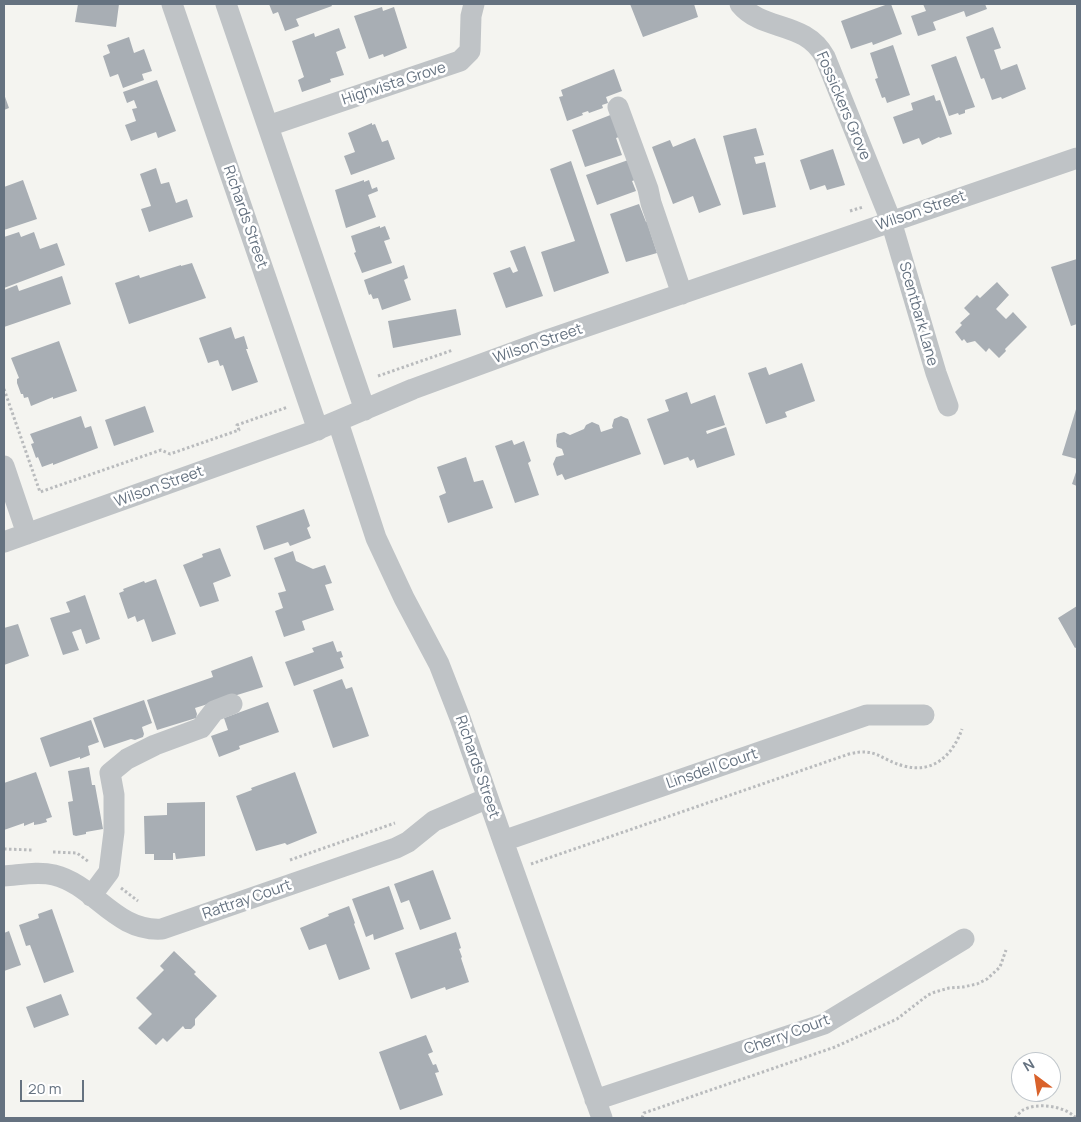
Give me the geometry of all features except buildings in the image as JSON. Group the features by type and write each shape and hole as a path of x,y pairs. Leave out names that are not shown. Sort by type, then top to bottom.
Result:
{"street":[{"name":"Richards Street","path":"172,4 318,430"},
{"path":"226,4 365,410"},
{"name":"Highvista Grove","path":"268,126 460,61 470,52 471,16 474,4"},
{"name":"Fossickers Grove","path":"740,4 758,17 806,36 822,52 833,75 891,222"},
{"path":"618,107 648,189 650,203 682,294"},
{"name":"Wilson Street","path":"4,542 318,430 413,389 1077,158"},
{"name":"Scentbark Lane","path":"891,222 936,373 948,406"},
{"name":"Richards Street","path":"338,422 376,538 404,598 446,679 502,841 599,1109"},
{"path":"4,466 27,534"},
{"path":"91,896 109,872 114,832 114,795 110,772 127,759 201,728 214,711 232,704"},
{"name":"Linsdell Court","path":"502,841 867,715 924,716"},
{"name":"Rattray Court","path":"4,876 36,873 53,874 68,880 130,923 149,929 162,929 396,848 408,842 434,821 488,798"},
{"name":"Cherry Court","path":"599,1109 824,1024 964,939"}],"path":[{"path":"4,389 40,492 161,450 170,454 239,430"},
{"path":"513,870 849,754 868,751 906,767 925,767 946,757 958,741 962,729"},
{"path":"286,862 399,822"},
{"path":"4,849 41,851"},
{"path":"50,851 77,853 142,904"},
{"path":"1014,1118 1024,1110 1049,1105 1076,1118"}]}
